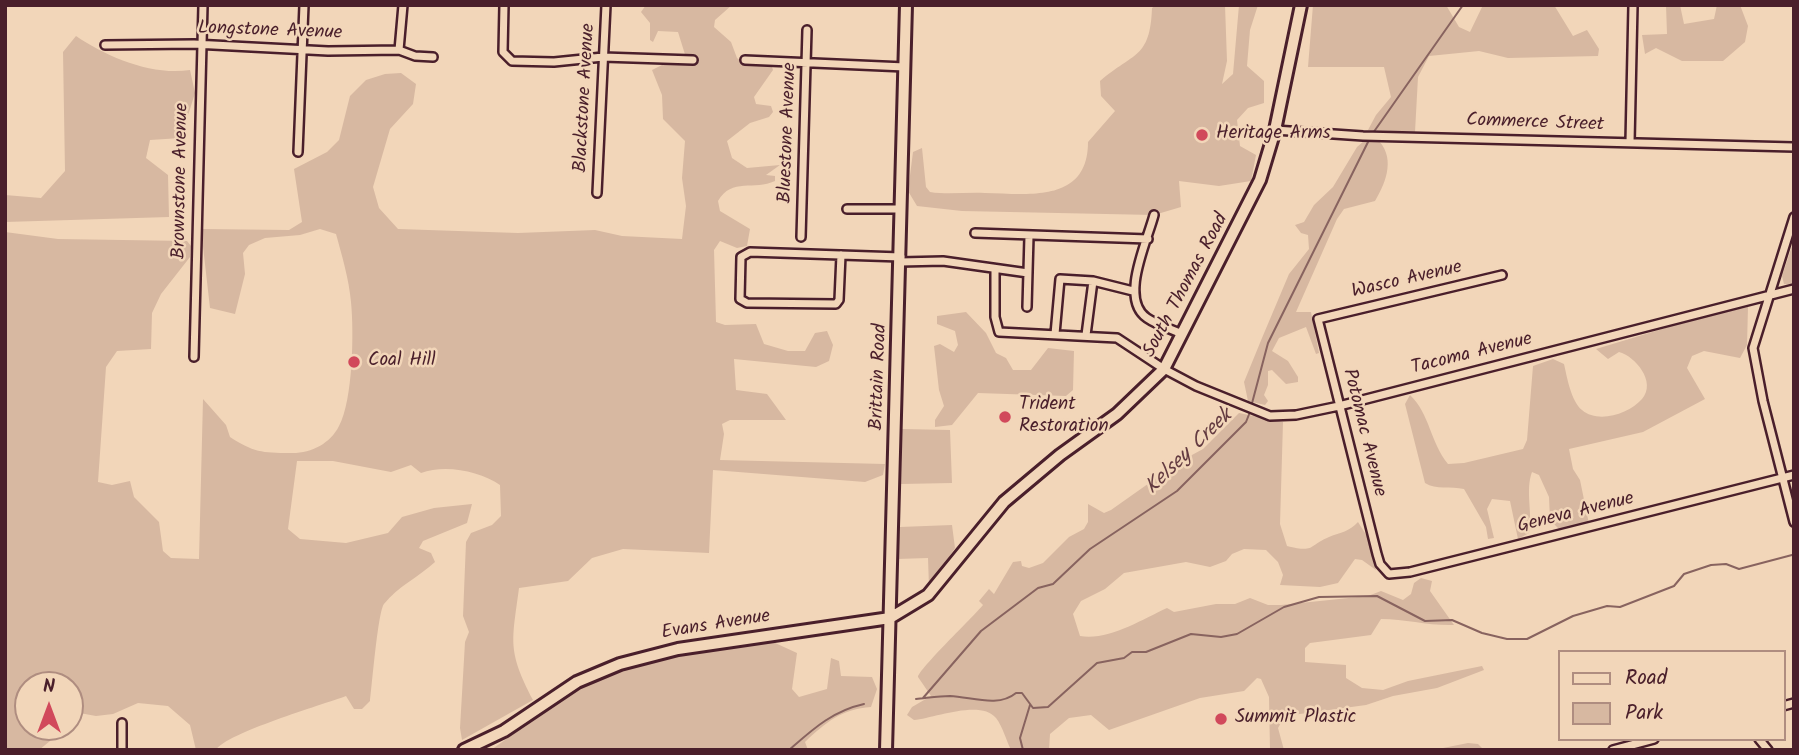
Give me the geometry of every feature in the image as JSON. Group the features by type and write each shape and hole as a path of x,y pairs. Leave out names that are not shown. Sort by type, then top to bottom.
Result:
{"street":[{"name":"Brownstone Avenue","path":"194,357 203,5"},
{"path":"298,152 304,5"},
{"path":"399,50 403,5"},
{"path":"503,5 503,52 512,61 536,63 603,57 693,60"},
{"name":"Blackstone Avenue","path":"597,193 606,5"},
{"name":"Brittain Road","path":"886,750 906,5"},
{"name":"South Thomas Road","path":"966,546 994,512 1033,476 1117,414 1164,369 1248,206 1275,130 1301,5"},
{"path":"1630,142 1633,5"},
{"name":"Bluestone Avenue","path":"801,237 807,30"},
{"name":"Longstone Avenue","path":"105,45 399,50 415,56 433,57"},
{"path":"745,60 905,67"},
{"name":"Commerce Street","path":"1275,130 1378,136 1794,147"},
{"path":"846,209 901,209"},
{"path":"1154,215 1133,291 1134,305 1147,318 1182,334"},
{"path":"1794,217 1754,343 1754,359 1794,522"},
{"path":"975,233 1147,239"},
{"path":"1027,307 1029,236"},
{"path":"841,255 839,300 836,304 747,303 740,299 741,257 745,253 841,255 943,261 1028,273"},
{"name":"Tacoma Avenue","path":"995,269 995,317 999,332 1117,338 1164,369 1244,408 1286,417 1794,289"},
{"name":"Wasco Avenue","path":"1318,319 1502,275"},
{"path":"1055,334 1060,279 1093,281 1133,291"},
{"path":"1086,335 1093,281"},
{"name":"Potomac Avenue","path":"1318,319 1377,554"},
{"name":"Geneva Avenue","path":"1377,554 1389,574 1399,574 1794,475"},
{"name":"Evans Avenue","path":"464,750 504,731 577,682 641,657 678,649 890,618 928,595 966,546"},
{"path":"122,723 122,750"},
{"path":"1613,750 1648,741"},
{"path":"1645,742 1651,750"}],"green space":[{"path":"646,5 732,5 715,20 714,27 731,42 737,58 743,63 771,64 773,70 754,97 756,104 771,106 773,112 769,117 750,123 727,141 732,158 747,168 780,165 766,175 775,176 775,181 730,189 718,201 720,211 750,229 747,246 737,248 720,241 714,250 716,322 725,325 756,324 764,344 788,351 805,351 815,333 827,331 833,345 829,361 816,367 734,359 736,390 767,394 786,420 730,420 722,424 724,434 720,460 885,464 883,475 865,482 713,470 709,553 623,549 592,558 568,581 519,588 513,634 515,657 533,700 462,740 460,728 465,642 469,632 463,616 466,542 471,533 492,525 501,516 500,485 483,476 462,470 441,469 421,473 411,465 391,472 333,461 297,461 288,529 300,539 346,543 388,533 402,517 434,508 472,504 467,523 423,541 419,548 431,553 435,562 384,604 377,634 370,701 362,709 354,709 346,696 255,728 223,743 216,750 196,750 190,725 168,706 138,703 113,714 96,716 84,714 84,671 14,671 14,741 50,741 39,750 5,750 5,232 58,239 187,241 191,246 190,257 161,294 152,313 151,349 117,351 106,367 98,482 112,485 130,481 134,497 159,522 163,551 171,558 199,559 203,399 226,425 230,437 252,449 272,453 297,453 319,447 335,432 344,414 350,383 352,330 349,285 336,234 320,229 300,235 265,238 249,245 243,253 245,274 235,314 210,308 201,229 289,230 302,222 294,169 327,152 339,140 350,96 366,80 385,74 401,73 416,84 413,104 390,129 373,187 379,208 398,229 518,233 595,230 622,236 682,239 686,206 682,178 685,141 663,119 662,95 652,70 662,65 688,64 678,32 658,31 653,42 650,40 650,23 641,12"},
{"path":"1156,5 1225,5 1227,61 1222,84 1233,74 1239,5 1258,5 1250,30 1247,66 1264,81 1264,103 1248,108 1237,120 1240,146 1256,155 1251,181 1219,186 1179,181 1181,207 1154,215 962,211 917,206 908,191 913,152 922,148 926,187 930,192 1037,193 1053,191 1078,176 1085,162 1088,142 1115,111 1101,96 1100,81 1144,46 1151,25 1152,8"},
{"path":"1313,5 1446,5 1459,27 1470,32 1483,5 1554,5 1573,36 1587,30 1599,49 1598,56 1508,58 1479,51 1429,56 1418,77 1415,132 1368,130 1391,97 1384,67 1308,67"},
{"path":"1666,5 1680,5 1684,24 1714,19 1717,5 1740,5 1748,26 1745,42 1723,61 1682,61 1656,48 1645,54 1642,35 1667,34"},
{"path":"76,36 130,63 161,70 190,70 195,93 181,138 150,140 146,158 168,175 169,217 5,222 5,195 41,198 65,171 63,52"},
{"path":"1376,138 1388,161 1383,185 1375,201 1344,209 1337,219 1296,312 1311,312 1319,353 1316,354 1306,327 1279,338 1272,351 1288,361 1298,377 1298,382 1286,384 1272,370 1268,371 1268,385 1264,395 1268,401 1265,405 1248,401 1244,382 1289,274 1309,249 1308,235 1301,233 1295,225 1304,222 1314,205 1333,187 1357,147 1364,141"},
{"path":"1794,240 1794,285 1784,284 1782,276"},
{"path":"1748,307 1747,345 1740,358 1704,351 1692,356 1687,368 1705,399 1643,432 1569,449 1573,469 1580,480 1589,524 1559,529 1550,520 1549,497 1539,475 1532,472 1529,487 1529,533 1518,539 1510,501 1492,499 1487,509 1494,538 1488,539 1486,527 1464,489 1425,483 1405,404 1410,395 1422,411 1437,447 1448,464 1464,463 1523,449 1527,440 1533,366 1553,359 1564,364 1572,395 1578,406 1589,414 1605,417 1622,413 1642,399 1646,392 1646,378 1637,364 1625,354 1619,352 1608,359 1596,349 1702,317"},
{"path":"966,312 986,333 996,353 1006,358 1013,370 1031,370 1048,348 1074,351 1073,390 1066,396 978,393 952,425 935,427 935,420 944,406 939,390 934,346 940,344 954,352 958,345 955,331 937,324 937,316"},
{"path":"1239,413 1283,422 1280,524 1287,546 1311,548 1348,530 1358,522 1370,541 1376,570 1362,560 1355,559 1338,583 1320,587 1280,585 1283,575 1278,562 1266,550 1244,549 1232,554 1226,561 1210,567 1186,562 1124,573 1105,589 1081,601 1073,614 1080,636 1113,633 1167,608 1174,612 1216,604 1235,604 1250,598 1268,605 1281,605 1368,596 1381,591 1403,600 1411,594 1414,583 1421,578 1432,581 1430,591 1454,625 1381,619 1371,635 1310,643 1305,648 1305,662 1346,665 1346,678 1362,688 1383,690 1408,681 1482,666 1484,670 1437,688 1393,696 1366,705 1285,716 1278,728 1284,750 1270,750 1269,697 1261,679 1257,678 1244,691 1200,698 1109,730 1091,715 1069,718 1050,734 1049,750 1011,750 996,718 980,710 957,711 914,720 907,715 912,707 931,696 918,677 921,672 983,605 979,601 989,589 994,594 1013,562 1021,561 1022,566 1029,568 1043,563 1069,537 1084,529 1088,522 1088,504 1104,513 1111,510 1179,462 1203,449"},
{"path":"902,429 950,430 952,483 901,484"},
{"path":"952,525 955,548 929,587 928,558 897,559 900,527"},
{"path":"756,641 773,642 797,653 792,689 799,697 827,689 831,658 839,661 841,676 872,677 877,689 871,707 851,710 827,723 805,742 808,750 491,750 580,686 613,670 683,651"},
{"path":"1468,743 1478,744 1484,750 1433,750"}],"waterway":[{"name":"Kelsey Creek","path":"1373,133 1463,5"},
{"name":"Kelsey Creek","path":"1251,407 1268,343 1370,138"},
{"name":"Kelsey Creek","path":"923,698 981,631 1038,588 1053,584 1090,549 1177,491 1246,422 1250,412"},
{"path":"916,699 950,696 993,701 1022,693 1033,708 1048,707 1097,663 1124,658 1132,652 1146,652 1191,634 1221,637 1237,634 1284,607 1319,597 1377,596 1425,621 1452,620 1482,633 1507,639 1527,639 1573,616 1607,606 1620,607 1674,586 1684,574 1711,565 1726,564 1739,569 1792,555"},
{"name":"Kelsey Creek","path":"789,750 832,716 864,704"},
{"path":"1023,750 1020,738 1030,705"}],"place":[{"name":"Heritage Arms","path":"1202,135"},
{"name":"Coal Hill","path":"354,362"},
{"name":"Trident Restoration","path":"1005,417"},
{"name":"Summit Plastic","path":"1221,719"}]}
